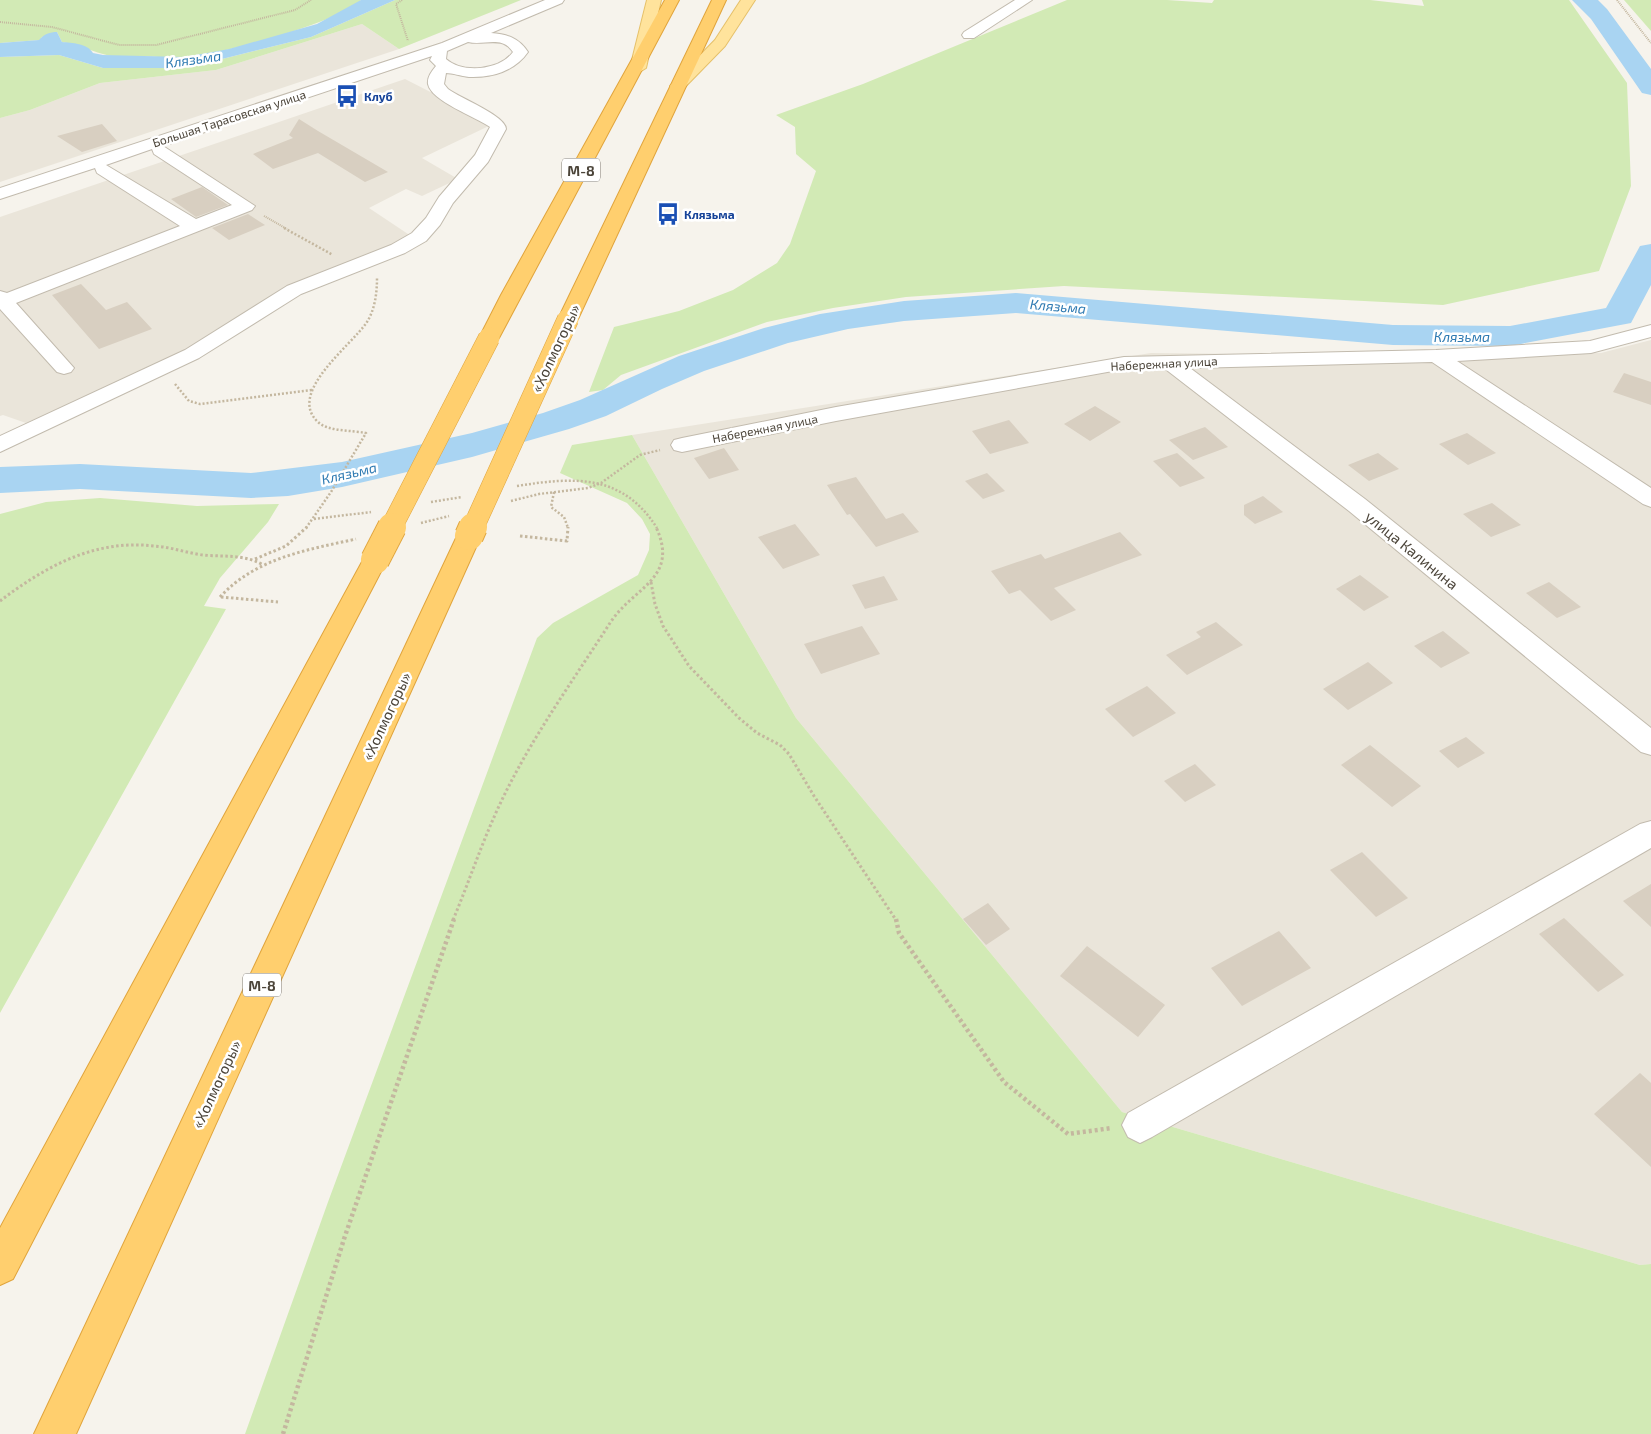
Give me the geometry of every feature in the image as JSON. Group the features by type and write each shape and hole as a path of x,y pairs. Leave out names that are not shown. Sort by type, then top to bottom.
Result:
{"highway":[{"name":"М-8","path":"0,1266 375,560 489,338 638,68 672,0"},
{"name":"«Холмогоры»","path":"55,1434 568,319 719,0"}],"main road":[{"path":"638,68 654,0"},
{"path":"678,86 720,43 748,0"}],"street":[{"path":"0,445 47,421 192,354 294,290 398,249 419,238 434,221 445,201 482,158 498,129 498,124 493,120 463,107 436,85 437,73 444,66 438,56 452,44 557,0"},
{"path":"969,36 1025,0"},
{"name":"Большая Тарасовская улица","path":"0,194 452,44 479,38 502,39 518,46 521,52 519,57 510,64 497,69 461,71 430,64 392,72 0,203"},
{"path":"160,150 246,206"},
{"path":"103,169 195,227"},
{"path":"64,368 1,300 246,206"},
{"name":"Набережная улица","path":"682,445 836,414 1124,363 1436,356 1591,348 1651,331"},
{"path":"1436,356 1651,499"},
{"name":"улица Калинина","path":"1168,361 1357,505 1651,744"},
{"path":"1140,1125 1651,833"}],"path":[{"path":"0,22 52,28 119,45 156,45 295,10 311,0"},
{"path":"402,0 396,4 405,35 412,48"},
{"path":"1618,0 1651,43"},
{"path":"246,206 353,266"},
{"path":"0,601 52,564 94,550 145,544 202,555 255,559 290,544 314,519 366,433 330,427 317,421 311,411 309,402 312,390 320,375 367,322 374,300 378,257"},
{"path":"165,368 182,394 189,401 200,404 312,390"},
{"path":"601,483 640,454 682,445"},
{"path":"283,1434 344,1238 443,946 496,812 533,743 593,648 614,618 652,582 661,569 664,556 658,528 640,503 601,483 564,481 513,487"},
{"path":"520,536 567,542 568,522 563,515 551,507 554,492"},
{"path":"429,503 464,496"},
{"path":"314,519 377,511"},
{"path":"255,559 263,565"},
{"path":"652,582 657,614 681,654 705,685 758,733 786,750 830,821 896,919 899,933 1004,1082 1068,1134 1140,1125"},
{"path":"220,597 278,602"}],"shaded area":[{"path":"362,24 399,49 0,182 0,118 30,110 100,83 216,70"},
{"path":"405,79 493,124 422,158 458,179 422,196 406,189 369,208 414,238 309,278 251,308 192,348 133,377 26,423 3,415 0,416 0,217"},
{"path":"1651,340 1651,1264 1640,1265 1122,1112 796,718 632,435 1151,353 1453,356 1601,353"}],"green space":[{"path":"0,0 361,0 348,9 304,28 224,50 173,58 120,57 104,54 62,42 57,32 42,37 40,40 0,43"},
{"path":"395,0 521,0 399,49 362,24 216,70 100,83 30,110 0,118 0,57 59,55 103,68 168,68 206,63 311,37"},
{"path":"1067,0 1167,0 1212,3 1214,0 1370,0 1424,6 1422,0 1569,0 1627,83 1631,186 1599,271 1443,305 1064,286 906,297 833,308 767,322 621,375 603,390 589,392 614,327 679,311 733,290 777,263 790,244 816,171 796,154 795,127 776,115 863,84"},
{"path":"1624,0 1651,0 1651,31"},
{"path":"632,435 796,718 1122,1112 1640,1265 1651,1264 1651,1434 245,1434 328,1202 537,638 553,623 638,575 649,550 650,534 642,519 627,503 560,473 572,445"},
{"path":"100,498 197,506 279,504 268,522 220,578 204,606 226,609 0,1013 0,514 46,502"}],"water":[{"path":"361,0 395,0 311,37 206,63 168,68 103,68 59,55 0,57 0,43 39,40 47,34 57,32 62,42 83,45 93,53 103,55 185,57 229,49 317,24"}],"building":[{"path":"299,119 388,172 365,182 318,153 273,169 253,154 293,138 289,135"},
{"path":"102,124 117,141 82,152 57,136"},
{"path":"202,187 228,205 196,217 171,199"},
{"path":"248,214 265,225 229,240 212,228"},
{"path":"81,284 106,310 127,302 152,329 99,349 52,295"},
{"path":"1624,373 1651,382 1651,405 1613,392"},
{"path":"1095,406 1121,422 1090,441 1064,424"},
{"path":"1009,420 1029,443 990,454 972,431"},
{"path":"1205,427 1228,447 1193,460 1169,440"},
{"path":"1467,433 1496,453 1468,465 1439,444"},
{"path":"724,448 739,470 709,479 694,458"},
{"path":"1177,453 1205,478 1180,487 1153,461"},
{"path":"1378,453 1399,469 1369,481 1348,465"},
{"path":"987,473 1005,491 983,499 965,481"},
{"path":"856,477 886,519 903,513 919,532 876,547 850,514 847,515 827,485"},
{"path":"1263,496 1283,512 1255,524 1244,515 1244,505"},
{"path":"1492,503 1521,525 1491,537 1463,514"},
{"path":"795,524 820,555 783,569 758,537"},
{"path":"1120,532 1142,555 1054,588 1076,610 1051,621 1020,590 1009,594 991,571 1041,554 1045,559"},
{"path":"1360,575 1389,597 1364,611 1336,589"},
{"path":"884,576 898,600 865,609 852,585"},
{"path":"1549,582 1581,607 1557,618 1526,593"},
{"path":"1216,622 1243,645 1187,675 1166,655 1201,637 1196,632"},
{"path":"862,626 880,654 821,674 804,644"},
{"path":"1443,631 1470,653 1441,668 1414,646"},
{"path":"1368,662 1393,683 1348,710 1323,689"},
{"path":"1147,686 1176,713 1133,737 1105,709"},
{"path":"1466,737 1485,753 1458,768 1439,751"},
{"path":"1370,745 1421,786 1392,807 1341,765"},
{"path":"1195,764 1216,785 1185,802 1164,781"},
{"path":"1362,852 1408,898 1376,917 1330,870"},
{"path":"1651,884 1651,927 1623,901"},
{"path":"988,903 1010,929 986,945 963,919"},
{"path":"1564,918 1624,975 1598,992 1539,934"},
{"path":"1279,931 1311,968 1242,1006 1211,968"},
{"path":"1087,946 1165,1005 1138,1037 1060,976"},
{"path":"1640,1073 1651,1083 1651,1167 1594,1114"}],"waterway":[{"name":"Клязьма","path":"1584,0 1599,14 1651,87"},
{"name":"Клязьма","path":"0,480 27,477 80,476 233,486 288,483 342,475 416,459 528,430 593,408 649,381 692,364 742,346 793,331 848,319 932,309 1016,303 1393,335 1510,336 1619,316 1651,253"}],"place":[{"name":"Клуб","path":"347,96"},
{"name":"Клязьма","path":"668,214"}]}
